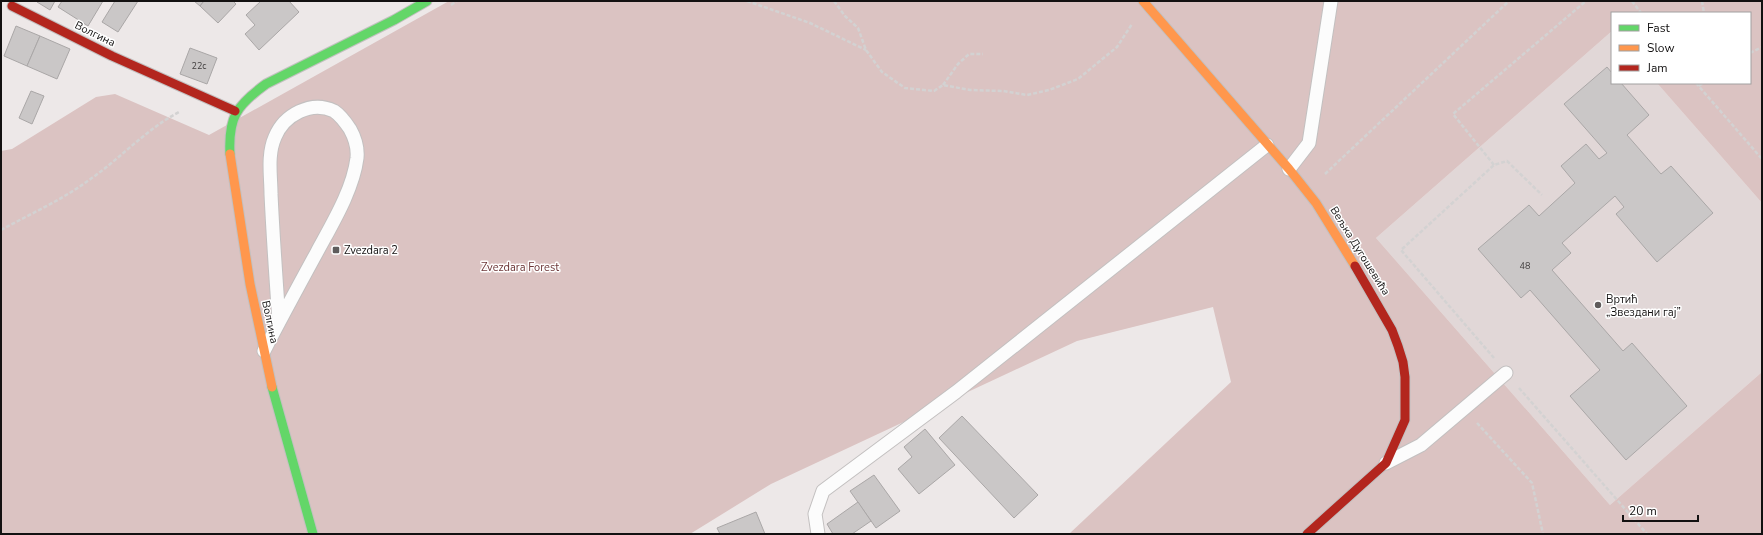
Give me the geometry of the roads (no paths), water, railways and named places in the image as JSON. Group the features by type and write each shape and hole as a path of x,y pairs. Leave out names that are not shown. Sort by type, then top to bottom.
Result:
{"street":[{"path":"235,111 249,96 266,84 394,20 427,1"},
{"name":"Вељка Дугошевића","path":"1144,2 1289,169 1316,203 1372,293 1392,330 1402,356 1405,377 1405,420 1386,463 1307,534"},
{"name":"Волгина","path":"12,6 112,56 235,111 231,125 230,153 242,235 277,410 313,534"}],"lane":[{"path":"1289,169 1309,143 1331,1"},
{"path":"264,351 333,223 354,177 357,156 354,137 346,123 335,112 321,107 306,109 292,115 286,120 274,138 270,156 273,251 279,321"},
{"path":"818,534 815,514 823,491 956,392 1267,145"},
{"path":"1386,463 1421,445 1506,373"}],"place":[{"name":"Zvezdara 2","path":"336,250"},
{"name":"Вртић „Звездани гај”","path":"1598,305"}],"park label":[{"name":"Zvezdara Forest","path":"520,267"}]}
